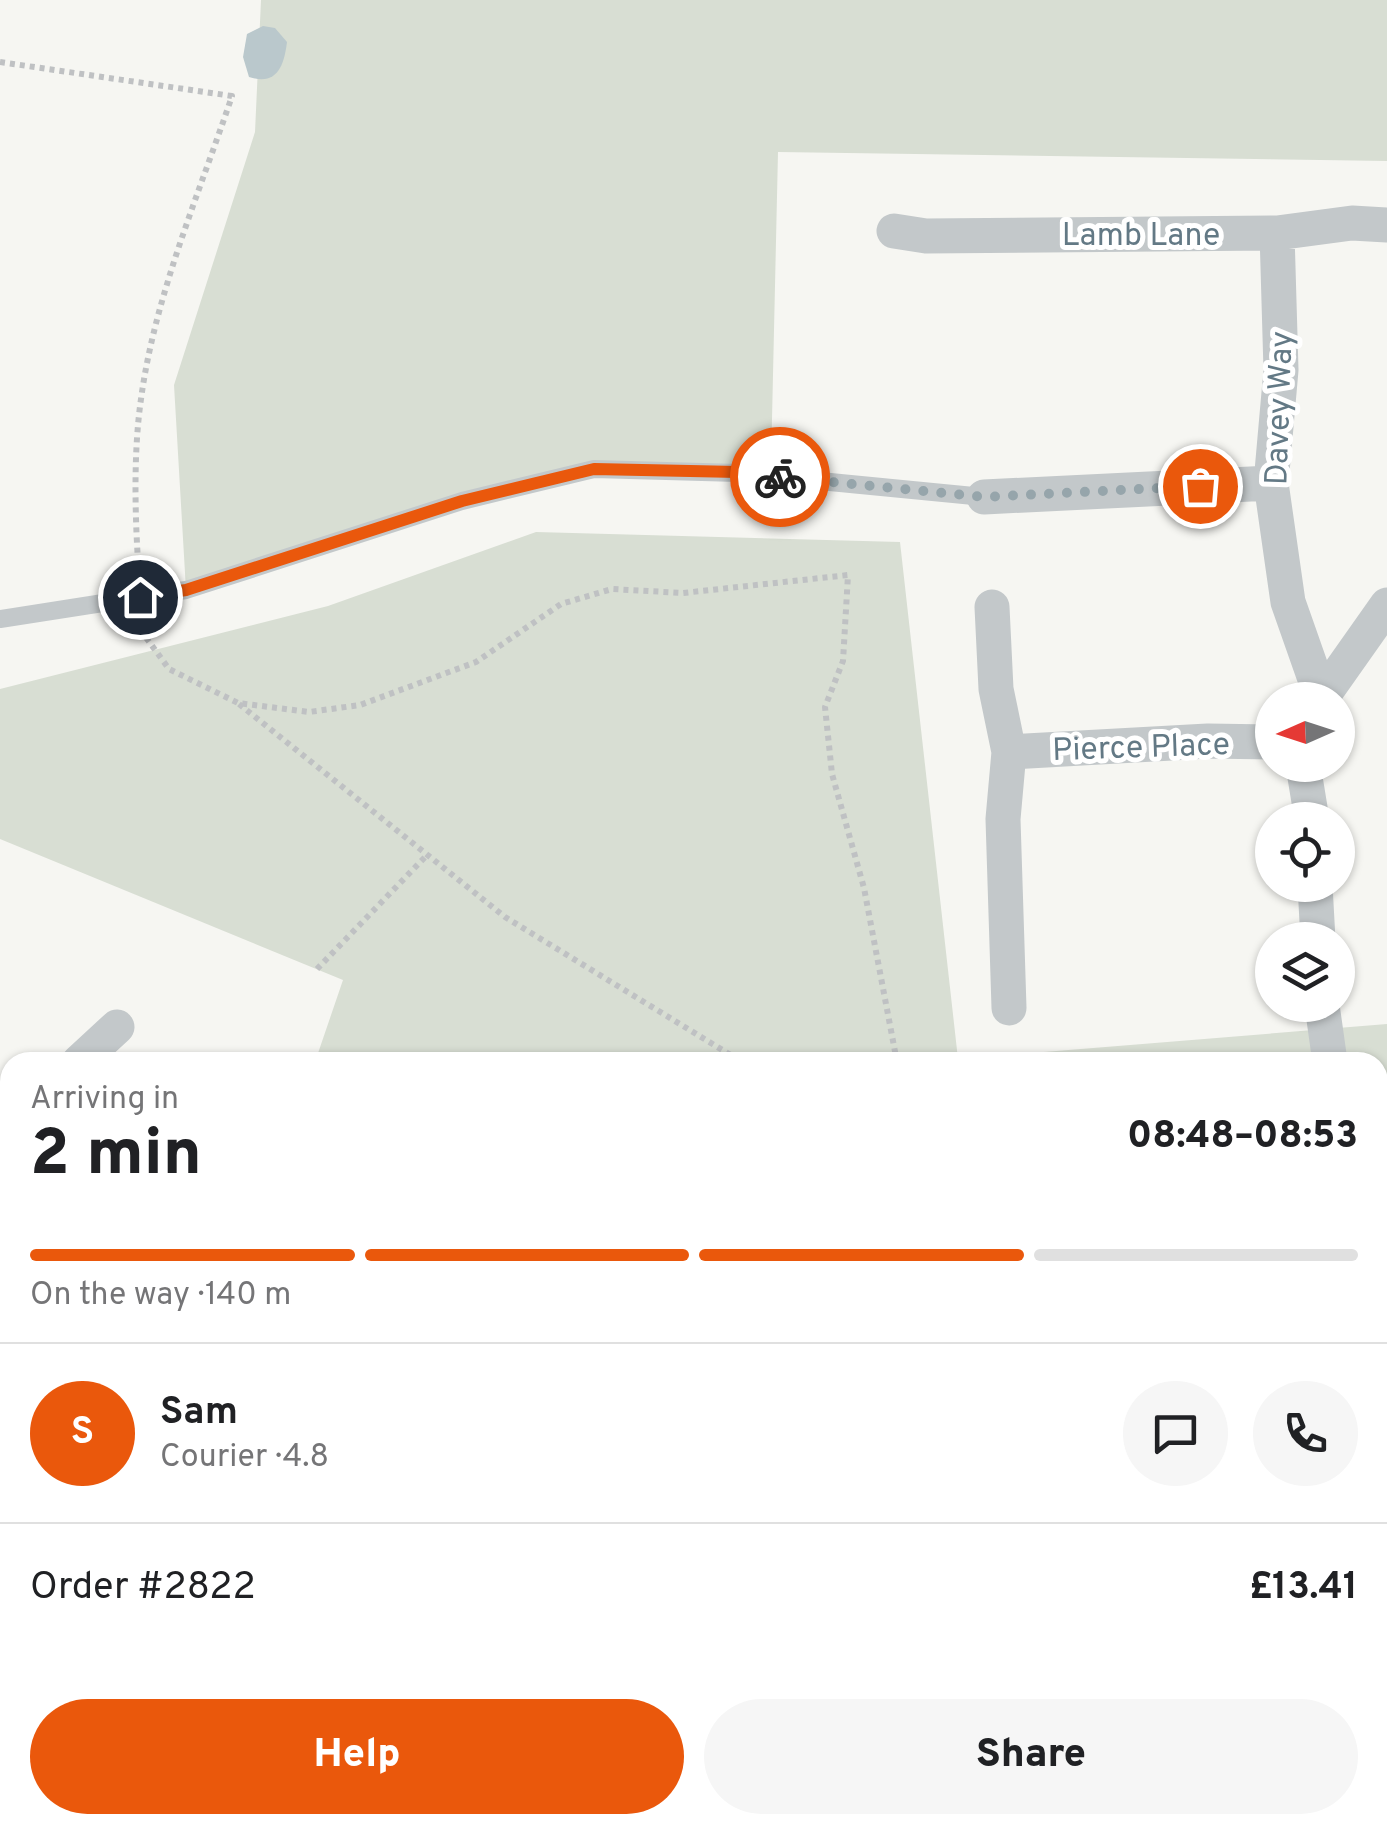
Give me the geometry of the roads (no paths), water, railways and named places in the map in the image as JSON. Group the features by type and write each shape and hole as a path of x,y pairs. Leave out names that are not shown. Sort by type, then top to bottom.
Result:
{"street":[{"name":"Lamb Lane","path":"894,231 926,236 1278,233 1387,224"},
{"name":"Davey Way","path":"1278,233 1282,370 1271,482 1288,602 1315,682"},
{"path":"984,497 1271,482"},
{"path":"1332,682 1387,605"},
{"name":"Pierce Place","path":"992,607 996,689 1009,752 1003,818 1009,1008"},
{"name":"Pierce Place","path":"1009,752 1255,742"},
{"path":"1324,1022 1329,1052"},
{"path":"90,1052 116,1027"}],"lane":[{"path":"0,619 186,590 462,501 594,469 738,472 984,497"}]}
